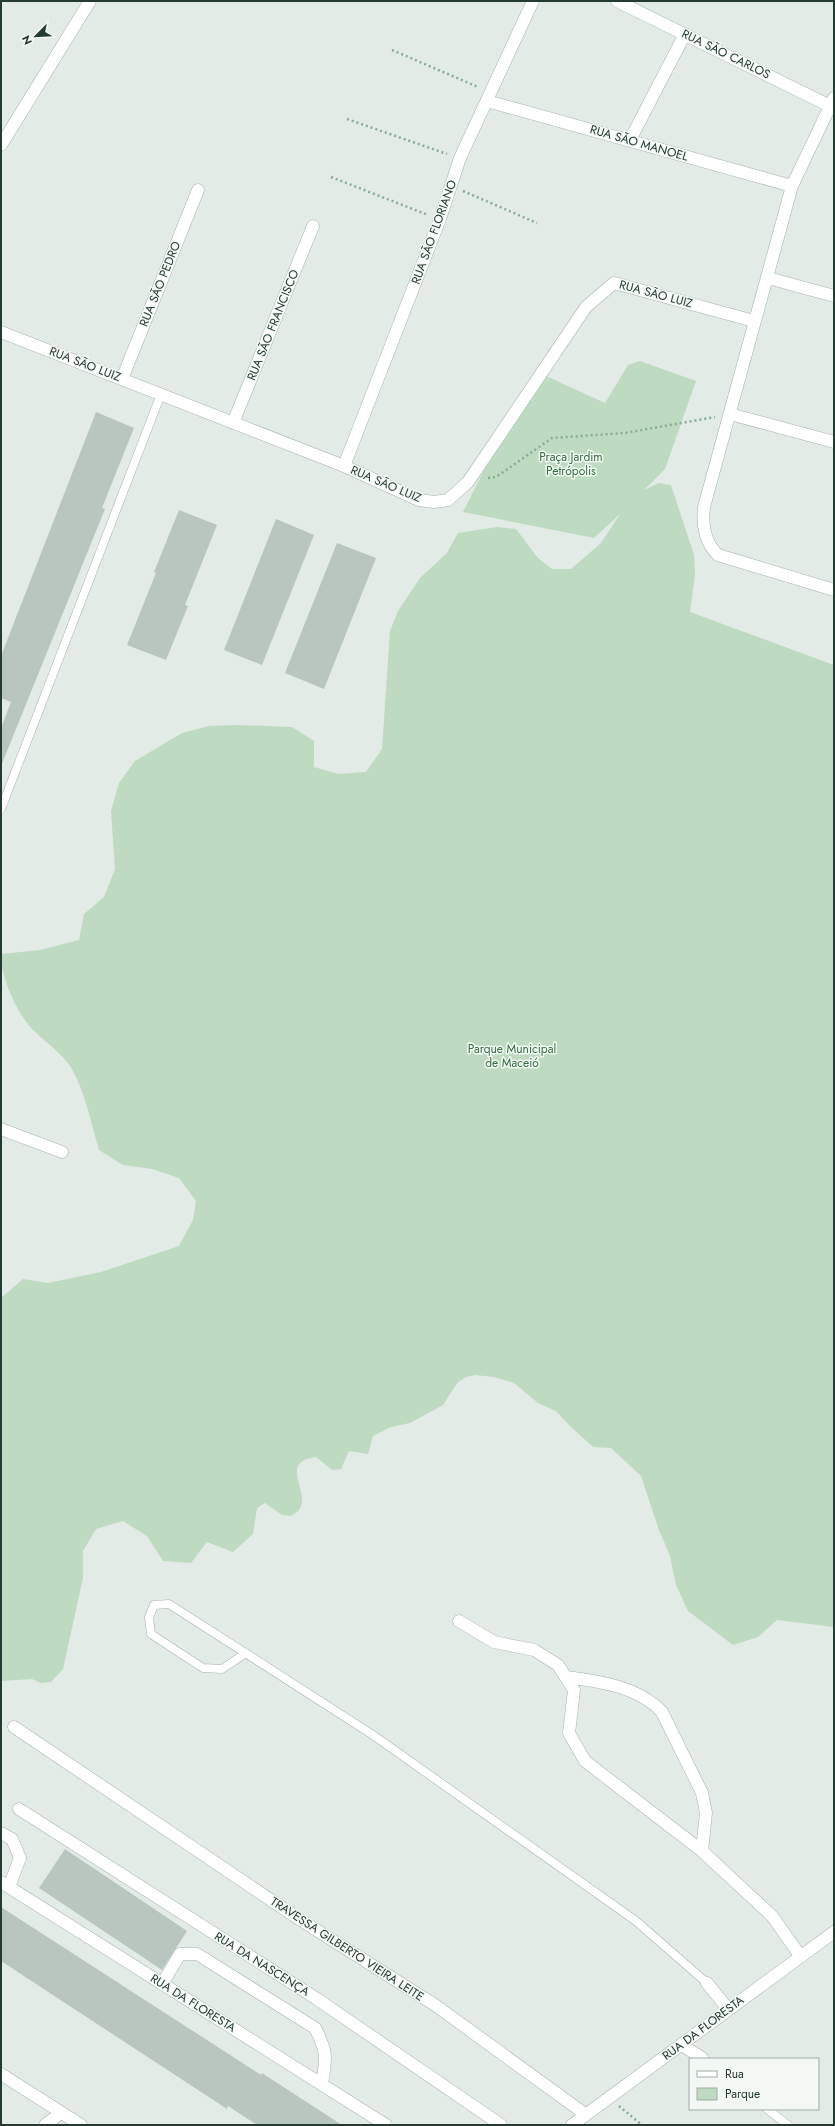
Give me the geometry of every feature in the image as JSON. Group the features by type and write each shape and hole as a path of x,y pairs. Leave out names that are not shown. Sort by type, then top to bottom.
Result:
{"street":[{"path":"1,145 90,1"},
{"name":"RUA SÃO FLORIANO","path":"344,466 440,219 460,158 532,1"},
{"name":"RUA SÃO CARLOS","path":"617,1 833,104"},
{"path":"630,140 685,34"},
{"name":"RUA SÃO MANOEL","path":"488,97 630,140 792,186"},
{"path":"833,104 792,186 704,507 702,524 711,549 718,555 834,590"},
{"name":"RUA SÃO PEDRO","path":"122,378 198,190"},
{"name":"RUA SÃO FRANCISCO","path":"233,423 312,226"},
{"path":"768,278 834,296"},
{"name":"RUA SÃO LUIZ","path":"1,332 344,466 419,500 434,502 448,500 468,482 586,307 614,283 754,321"},
{"path":"730,414 834,442"},
{"path":"1,1129 62,1152"},
{"path":"458,1621 494,1642 534,1650 558,1665 574,1690 569,1733 585,1761 702,1851 772,1916 801,1957"},
{"path":"566,1677 596,1680 639,1695 652,1702 662,1712 702,1793 706,1813 702,1851"},
{"name":"TRAVESSA GILBERTO VIEIRA LEITE","path":"14,1727 299,1919 435,2005 585,2114"},
{"name":"RUA DA NASCENÇA","path":"19,1809 317,1999 501,2125"},
{"path":"1,1833 12,1839 20,1858 5,1885"},
{"name":"RUA DA FLORESTA","path":"5,1885 386,2125"},
{"name":"RUA DA FLORESTA","path":"572,2125 607,2097 682,2045 728,2009 834,1932"},
{"path":"162,1984 180,1954 197,1954 315,2028 325,2046 326,2057 322,2084"},
{"path":"707,1983 728,2009"},
{"path":"682,2045 702,2058"},
{"path":"1,2074 81,2125"},
{"path":"45,2125 61,2113"}],"lane":[{"path":"1,809 161,394"},
{"path":"246,1653 222,1669 203,1668 151,1634 148,1617 154,1605 169,1604 246,1653 373,1735 636,1921 707,1983"},
{"path":"768,2110 788,2125"}],"path":[{"path":"392,50 488,97"},
{"path":"347,119 460,158"},
{"path":"332,177 440,219"},
{"path":"452,186 537,223"},
{"path":"468,482 496,477 552,438 625,433 730,414"},
{"path":"607,2097 642,2125"}],"green space":[{"name":"Parque Municipal de Maceió","path":"640,361 696,381 665,469 644,490 659,483 671,485 694,555 695,574 690,612 834,665 834,1627 777,1620 758,1637 733,1645 688,1611 676,1585 670,1556 659,1530 641,1476 611,1448 593,1447 556,1411 538,1403 514,1383 494,1377 475,1375 466,1377 458,1382 443,1405 410,1423 391,1427 373,1436 368,1454 349,1451 341,1469 332,1470 316,1457 305,1460 299,1465 297,1471 302,1495 302,1503 298,1511 291,1516 282,1515 265,1503 257,1508 253,1534 233,1552 207,1542 191,1563 163,1561 147,1536 123,1521 96,1529 83,1551 83,1578 63,1669 51,1682 41,1683 32,1679 1,1681 1,1298 23,1279 48,1283 101,1272 179,1246 193,1220 196,1201 179,1178 152,1169 123,1165 99,1150 85,1099 78,1080 69,1065 59,1053 32,1029 20,1013 10,994 4,973 1,954 40,950 79,940 84,914 104,897 115,869 111,811 119,783 135,761 182,733 209,726 237,725 292,727 314,741 314,767 338,774 366,772 382,749 390,631 398,611 420,578 447,553 458,533 497,527 516,529 538,558 552,569 571,569 601,543 620,514 594,538 463,512 483,472 546,376 605,403 628,365"}],"building":[{"path":"96,412 134,428 102,508 105,509 1,766 1,728 11,702 1,698 1,656"},
{"path":"179,510 217,525 185,605 188,606 166,660 127,645"},
{"path":"276,519 314,535 262,665 224,650"},
{"path":"337,543 376,558 324,689 285,673"},
{"path":"65,1849 187,1931 162,1970 39,1888"},
{"path":"1,1907 261,2075 262,2073 342,2125 257,2125 228,2106 227,2109 1,1961"}],"park label":[{"name":"Praça Jardim Petrópolis","path":"571,464"}]}
